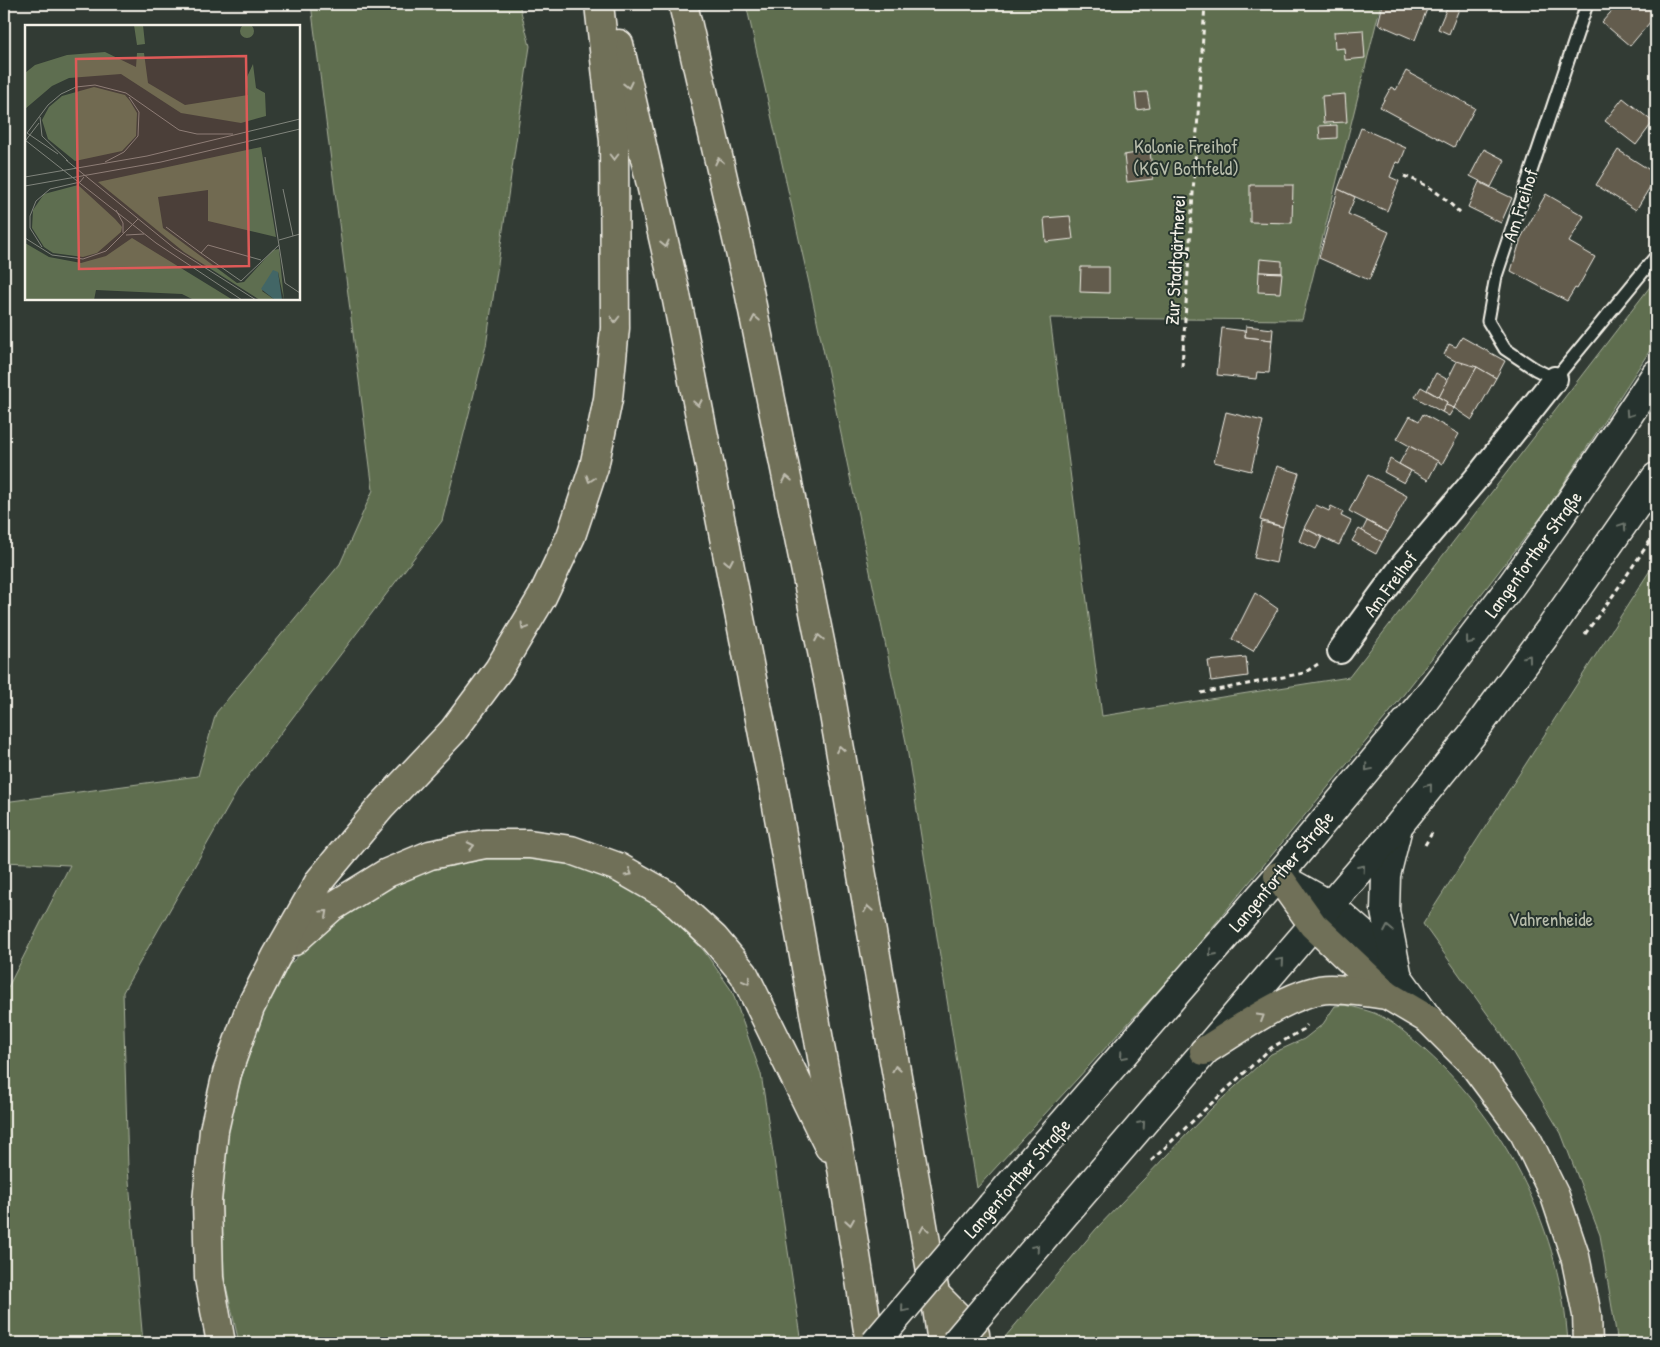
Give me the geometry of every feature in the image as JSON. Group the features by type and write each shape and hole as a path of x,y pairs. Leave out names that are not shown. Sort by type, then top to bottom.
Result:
{"highway":[{"path":"221,1343 209,1278 206,1201 214,1130 227,1073 250,1008 276,957 320,880 381,807 453,731 499,669 542,597 571,536 594,467 608,399 615,328 614,141 599,4"},
{"path":"609,4 676,290 775,795 843,1174 870,1343"},
{"path":"683,4 749,291 827,676 942,1343"},
{"path":"276,957 332,907 387,873 430,855 485,844 529,844 572,850 618,867 667,895 714,938 744,974 843,1174"},
{"path":"1278,876 1321,915 1473,1064 1524,1133 1550,1187 1575,1256 1587,1315 1588,1343"},
{"path":"1204,1052 1280,1005 1307,994 1329,989 1393,986"},
{"path":"935,1294 975,1334 976,1343"}],"main road":[{"name":"Langenforther Straße","path":"874,1343 1278,876 1422,703 1560,518 1656,374"},
{"path":"955,1343 1399,825 1471,736 1550,629 1656,477"},
{"path":"1393,986 1385,911 1386,875 1399,825"}],"street":[{"name":"Am Freihof","path":"1340,651 1403,565 1480,474 1555,379"}],"lane":[{"name":"Am Freihof","path":"1587,4 1496,276 1488,321 1505,349 1555,379 1656,256"}],"path":[{"name":"Zur Stadtgärtnerei","path":"1182,367 1205,4"},
{"path":"1404,176 1435,189 1461,214"},
{"path":"1201,693 1304,673 1340,651"}],"green space":[{"path":"311,4 519,4 530,46 486,346 442,521 239,788 123,992 128,1169 143,1343 4,1343 4,995 70,865 4,862 4,802 198,776 216,713 340,564 373,490"},
{"name":"Kolonie Freihof (KGV Bothfeld)","path":"746,4 1381,4 1302,320 1050,318 1102,716 1349,677 1656,279 1656,341 1545,512 1390,712 1177,970 977,1188 906,742 811,292"},
{"name":"Vahrenheide","path":"1656,561 1656,1343 1616,1343 1617,1338 1600,1235 1561,1133 1501,1033 1423,924"},
{"path":"486,859 531,859 573,865 616,879 662,907 704,951 732,991 761,1074 802,1343 239,1343 224,1277 222,1205 227,1133 241,1079 262,1016 289,965 337,919 391,887 431,870"},
{"path":"1345,1005 1374,1013 1395,1025 1426,1051 1455,1080 1482,1112 1505,1147 1525,1184 1542,1222 1563,1302 1568,1343 1000,1343 1096,1229 1212,1108 1271,1054 1304,1039 1323,1024 1335,1006"}],"building":[{"path":"1383,4 1429,4 1415,40 1378,24"},
{"path":"1618,4 1651,4 1656,9 1656,15 1630,46 1602,22"},
{"path":"1448,5 1459,9 1449,34 1438,29"},
{"path":"1363,30 1365,58 1345,60 1344,48 1335,49 1334,32"},
{"path":"1406,71 1475,108 1454,147 1380,107 1391,87 1396,90"},
{"path":"1147,92 1150,108 1137,110 1135,93"},
{"path":"1345,94 1347,122 1324,123 1322,96"},
{"path":"1623,98 1653,122 1636,145 1605,121"},
{"path":"1337,125 1337,138 1320,139 1319,126"},
{"path":"1361,128 1406,148 1400,163 1396,162 1390,177 1399,181 1387,211 1338,189"},
{"path":"1484,149 1505,160 1491,187 1470,176"},
{"path":"1618,150 1656,174 1636,210 1596,185"},
{"path":"1150,151 1153,179 1127,182 1124,155"},
{"path":"1479,182 1512,198 1501,223 1468,207"},
{"path":"1250,185 1293,185 1292,223 1250,222"},
{"path":"1338,189 1355,197 1348,214 1389,232 1369,280 1319,258"},
{"path":"1546,194 1584,216 1569,242 1595,257 1577,289 1575,288 1567,301 1511,271 1521,238"},
{"path":"1070,216 1073,239 1046,242 1044,218"},
{"path":"1260,259 1282,261 1282,273 1259,272"},
{"path":"1081,267 1109,267 1109,293 1080,292"},
{"path":"1259,272 1282,273 1280,293 1258,292"},
{"path":"1246,326 1273,329 1272,340 1245,337"},
{"path":"1222,328 1245,331 1245,337 1272,340 1269,373 1257,372 1256,379 1217,375"},
{"path":"1462,337 1505,361 1496,378 1477,367 1461,364 1444,355 1449,344 1456,347"},
{"path":"1457,361 1477,367 1454,408 1446,405 1447,402 1439,397"},
{"path":"1477,367 1496,378 1472,420 1454,408"},
{"path":"1436,373 1448,380 1439,397 1427,390"},
{"path":"1421,387 1447,402 1442,412 1415,397"},
{"path":"1446,405 1454,408 1449,416 1442,412"},
{"path":"1226,412 1263,421 1251,471 1214,462"},
{"path":"1423,414 1459,434 1442,464 1397,439 1410,416 1419,421"},
{"path":"1409,446 1438,461 1428,480 1399,464"},
{"path":"1390,459 1411,471 1404,483 1384,472"},
{"path":"1277,466 1299,473 1283,527 1260,520"},
{"path":"1368,475 1407,496 1388,532 1349,511"},
{"path":"1316,505 1329,511 1331,506 1343,512 1341,516 1351,521 1339,545 1304,528"},
{"path":"1367,521 1388,532 1382,542 1362,531"},
{"path":"1262,522 1283,527 1276,563 1254,558"},
{"path":"1304,528 1322,537 1316,549 1299,541"},
{"path":"1359,529 1382,542 1376,554 1352,541"},
{"path":"1255,593 1278,609 1253,651 1232,639"},
{"path":"1246,657 1248,676 1211,681 1208,661"}]}
